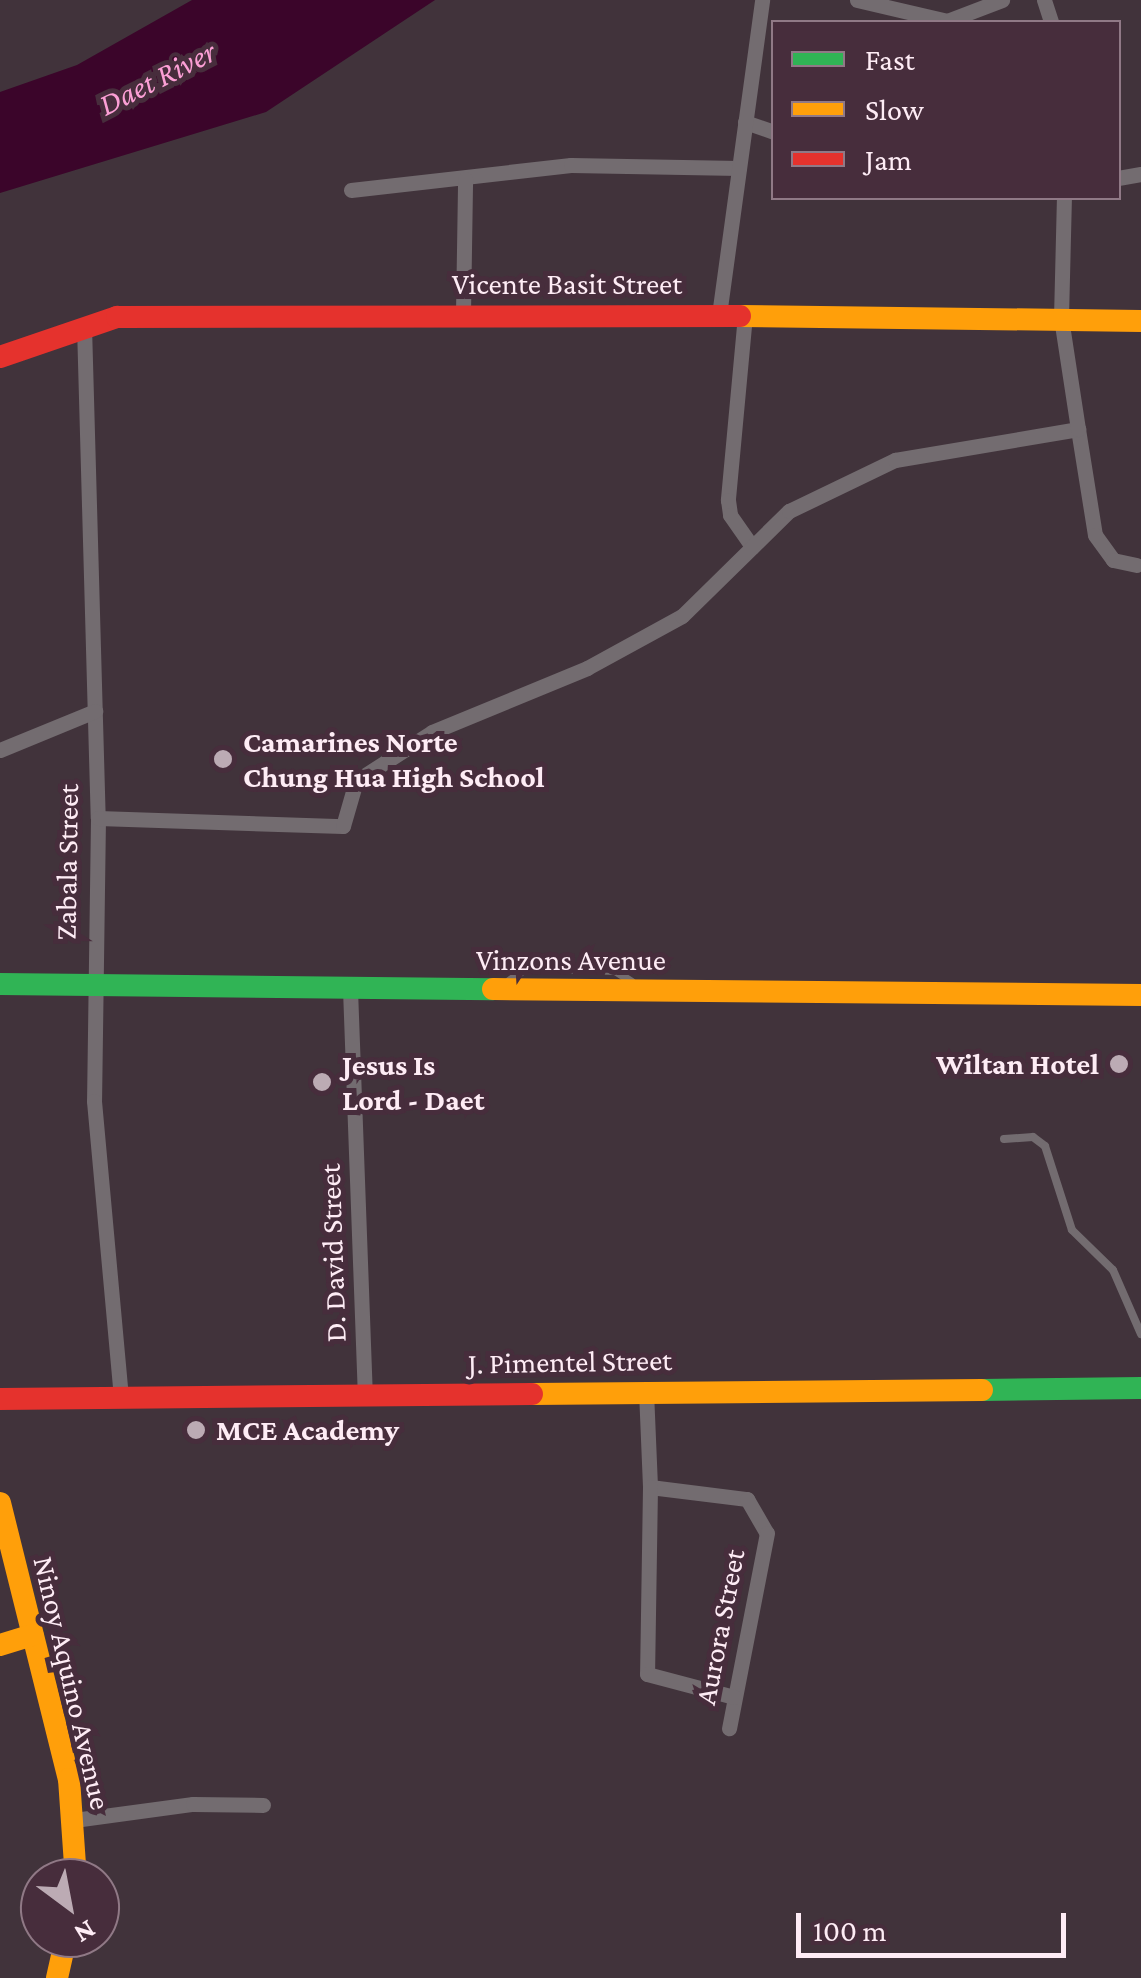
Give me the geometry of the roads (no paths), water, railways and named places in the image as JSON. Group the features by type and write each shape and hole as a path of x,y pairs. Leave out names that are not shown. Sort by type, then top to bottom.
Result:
{"street":[{"path":"718,315 762,0"},
{"path":"857,0 943,20"},
{"path":"950,20 1002,0"},
{"path":"745,122 771,131"},
{"path":"350,190 571,166 738,168"},
{"path":"463,313 466,180"},
{"path":"1064,200 1060,318 1094,535 1113,560 1136,565"},
{"name":"Vicente Basit Street","path":"0,357 117,317 463,313 1141,321"},
{"path":"745,315 728,500 730,516 752,547"},
{"name":"Zabala Street","path":"84,326 98,818 92,988 94,1101 121,1397"},
{"path":"98,818 343,826 356,781 432,732 587,668 682,616 789,511 895,460 1078,430"},
{"path":"0,750 96,711"},
{"name":"Vinzons Avenue","path":"0,984 92,988 1141,995"},
{"name":"D. David Street","path":"350,989 364,1394"},
{"name":"J. Pimentel Street","path":"0,1400 1141,1388"},
{"path":"646,1391 650,1488 647,1674 734,1697"},
{"name":"Aurora Street","path":"650,1488 747,1499 762,1517 767,1533 728,1728"},
{"name":"Ninoy Aquino Avenue","path":"0,1503 74,1820 75,1858"},
{"path":"0,1645 32,1636"},
{"path":"74,1820 193,1804 263,1805"}],"lane":[{"path":"1004,1140 1034,1137 1045,1146 1072,1230 1113,1270 1141,1334"}],"water":[{"name":"Daet River","path":"192,0 435,0 266,112 0,193 0,92 77,65"}],"place":[{"name":"Camarines Norte Chung Hua High School","path":"223,759"},
{"name":"Wiltan Hotel","path":"1119,1064"},
{"name":"Jesus Is Lord - Daet","path":"322,1082"},
{"name":"MCE Academy","path":"196,1430"}]}
